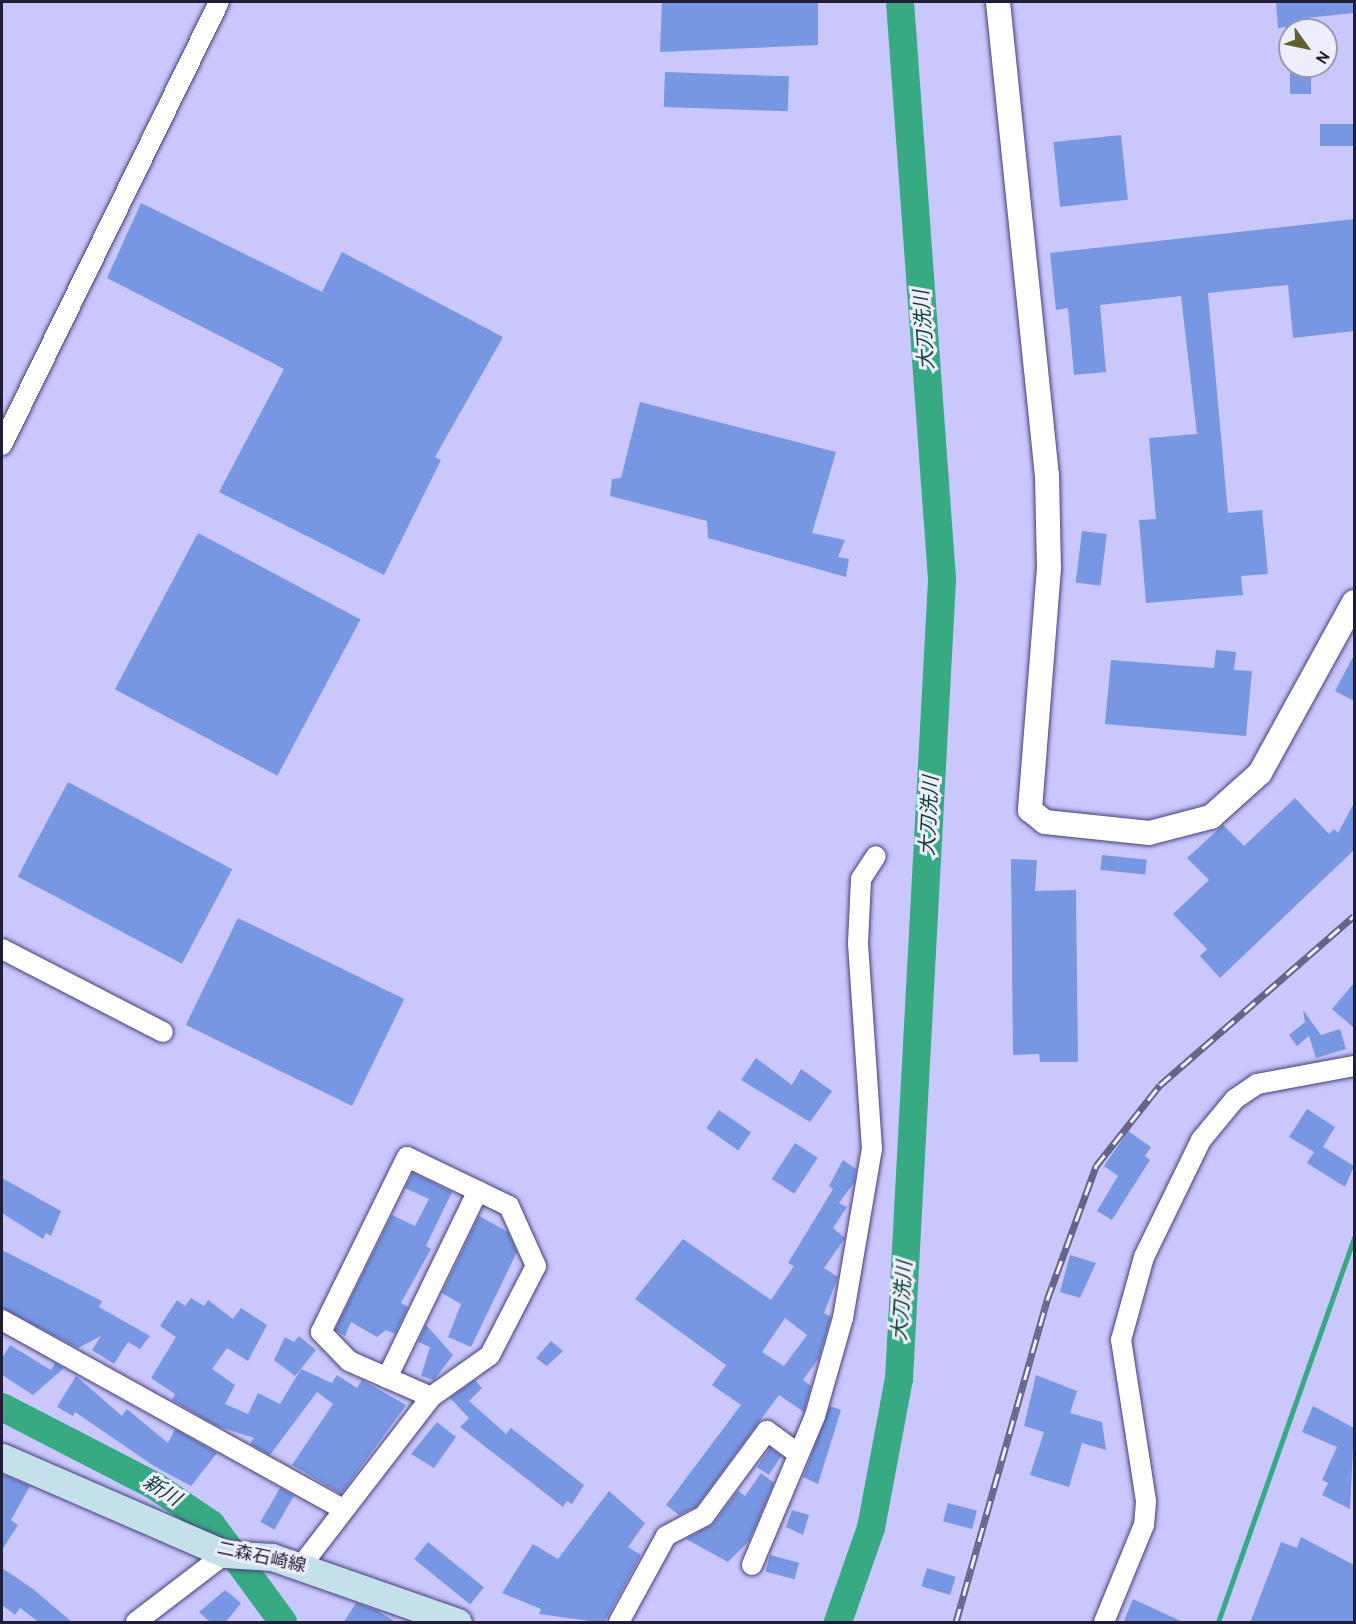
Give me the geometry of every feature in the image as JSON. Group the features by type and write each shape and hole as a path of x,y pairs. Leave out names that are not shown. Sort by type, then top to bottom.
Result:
{"main road":[{"name":"二森石崎線","path":"2,1457 225,1554 272,1557 458,1623"}],"street":[{"path":"2,445 219,2"},
{"path":"998,2 1047,475 1049,568 1030,810 1045,822 1149,833 1211,817 1260,774 1354,602"},
{"path":"752,1565 799,1454 843,1318 872,1149 858,943 861,879 876,856"},
{"path":"2,949 163,1032"},
{"path":"1104,1623 1144,1525 1146,1501 1121,1340 1144,1257 1201,1140 1235,1099 1257,1084 1354,1066"},
{"path":"301,1566 431,1397 490,1355 536,1266 509,1206 407,1157 321,1332 349,1361 431,1397"},
{"path":"387,1378 478,1191"},
{"path":"2,1320 343,1509"},
{"path":"619,1623 666,1536 704,1516 767,1431 799,1454"},
{"path":"136,1623 225,1554"}],"building":[{"path":"662,2 818,2 818,45 660,52"},
{"path":"1276,2 1354,2 1354,13 1306,18 1278,18 1278,28"},
{"path":"665,72 789,76 788,111 664,107"},
{"path":"1290,78 1311,78 1311,94 1290,94"},
{"path":"1320,124 1354,124 1354,146 1320,146"},
{"path":"1121,135 1128,200 1060,207 1053,142"},
{"path":"141,203 322,292 342,252 503,337 435,457 441,460 384,575 219,492 284,369 107,278"},
{"path":"1354,219 1354,331 1293,338 1288,285 1208,293 1228,513 1262,510 1268,574 1241,576 1243,595 1146,603 1139,520 1156,519 1149,438 1197,434 1181,296 1100,305 1106,372 1074,375 1068,308 1056,310 1050,253"},
{"path":"640,402 836,452 812,533 845,540 838,557 849,559 846,577 708,538 707,521 610,496 612,479 621,478"},
{"path":"1082,531 1107,534 1100,586 1076,583"},
{"path":"198,533 360,619 277,776 115,689"},
{"path":"1216,650 1236,652 1234,670 1252,671 1246,736 1105,724 1111,660 1214,668"},
{"path":"1354,655 1354,701 1335,691"},
{"path":"68,782 232,869 182,964 18,876"},
{"path":"1295,798 1329,834 1334,829 1338,833 1354,803 1354,850 1220,978 1200,956 1207,949 1173,914 1209,880 1187,858 1223,825 1244,846"},
{"path":"1102,855 1147,860 1145,875 1100,870"},
{"path":"1011,859 1037,860 1035,891 1076,890 1078,1062 1040,1062 1039,1054 1013,1055"},
{"path":"238,918 404,999 352,1106 186,1025"},
{"path":"1354,983 1354,1028 1332,1009"},
{"path":"1303,1010 1321,1035 1340,1029 1346,1049 1316,1058 1309,1036 1297,1046 1289,1035 1305,1022"},
{"path":"756,1058 792,1085 801,1069 832,1091 810,1122 741,1080"},
{"path":"1307,1109 1335,1127 1323,1147 1354,1166 1345,1187 1307,1163 1314,1152 1289,1137"},
{"path":"719,1110 751,1132 738,1150 706,1128"},
{"path":"1128,1131 1151,1147 1145,1156 1150,1160 1112,1220 1097,1211 1118,1176 1104,1166"},
{"path":"795,1143 818,1158 794,1194 772,1179"},
{"path":"843,1160 856,1169 854,1183 839,1203 847,1207 833,1228 845,1238 824,1268 838,1277 824,1313 831,1317 819,1358 803,1380 811,1386 804,1412 779,1395 696,1507 679,1515 666,1505 741,1405 712,1385 726,1365 635,1299 683,1239 771,1300 794,1266 788,1263 833,1189 829,1186","holes":["785,1318 807,1335 784,1366 762,1352"]},
{"path":"413,1173 452,1192 426,1246 431,1249 401,1303 408,1307 395,1334 386,1330 377,1337 351,1322 345,1336 335,1330 392,1215 415,1226 429,1199 405,1188"},
{"path":"2,1178 61,1211 51,1236 46,1233 43,1239 2,1213"},
{"path":"479,1216 508,1232 517,1252 471,1347 448,1337 461,1304 442,1293"},
{"path":"2,1250 102,1301 99,1307 150,1336 140,1349 128,1342 114,1364 92,1350 101,1336 78,1348 2,1308"},
{"path":"1070,1255 1096,1263 1080,1298 1060,1292"},
{"path":"191,1298 204,1306 208,1300 233,1319 241,1308 267,1325 248,1361 227,1348 212,1369 235,1385 225,1404 248,1414 258,1393 280,1404 301,1369 332,1383 337,1375 357,1388 362,1380 406,1405 341,1494 292,1465 333,1404 317,1392 270,1455 250,1444 254,1438 217,1426 172,1400 175,1394 151,1378 176,1337 160,1326 177,1300 185,1306"},
{"path":"426,1325 453,1355 434,1380 421,1376 430,1347 418,1342"},
{"path":"299,1336 316,1350 295,1376 274,1360 285,1337 294,1342"},
{"path":"551,1341 563,1351 547,1366 536,1358"},
{"path":"10,1345 51,1370 55,1363 64,1368 33,1395 2,1375 2,1358"},
{"path":"1036,1375 1077,1391 1070,1413 1102,1422 1106,1450 1082,1443 1069,1487 1030,1475 1044,1432 1024,1426"},
{"path":"76,1376 122,1416 127,1409 168,1443 175,1429 217,1453 191,1486 154,1466 75,1412 73,1416 57,1407"},
{"path":"475,1380 482,1388 469,1401 506,1434 511,1428 584,1485 572,1504 567,1501 563,1507 460,1427 469,1418 450,1398"},
{"path":"830,1406 841,1410 818,1484 803,1477"},
{"path":"1313,1406 1354,1428 1350,1509 1322,1495 1328,1483 1322,1480 1337,1447 1302,1432"},
{"path":"437,1422 456,1437 434,1468 411,1454"},
{"path":"770,1448 782,1456 769,1475 757,1467"},
{"path":"761,1473 774,1483 749,1541 728,1562 686,1539 713,1524 738,1491 745,1496"},
{"path":"2,1474 30,1486 11,1520 18,1525 2,1550"},
{"path":"280,1488 294,1496 274,1530 260,1522"},
{"path":"609,1491 645,1523 628,1547 641,1555 604,1623 539,1614 541,1609 502,1593 533,1544 558,1559"},
{"path":"948,1503 977,1511 972,1529 943,1521"},
{"path":"792,1510 809,1515 803,1535 786,1527"},
{"path":"1301,1537 1354,1565 1354,1623 1250,1623 1281,1542 1297,1548"},
{"path":"428,1542 484,1587 470,1604 414,1559"},
{"path":"770,1555 799,1563 795,1579 766,1571"},
{"path":"2,1568 33,1589 73,1623 40,1623 20,1608 15,1615 2,1605"},
{"path":"927,1568 956,1577 950,1595 921,1586"},
{"path":"225,1590 241,1603 225,1623 211,1623 199,1612"},
{"path":"1133,1599 1185,1623 1123,1623"},
{"path":"356,1603 378,1611 397,1623 343,1623"}],"waterway":[{"name":"大刀洗川","path":"838,1622 871,1528 899,1379 942,579 900,2"},
{"path":"1218,1622 1354,1237"},
{"name":"新川","path":"2,1407 155,1486 211,1524 283,1622"}],"railway":[{"path":"956,1622 1047,1300 1096,1166 1160,1085 1354,916"}]}
